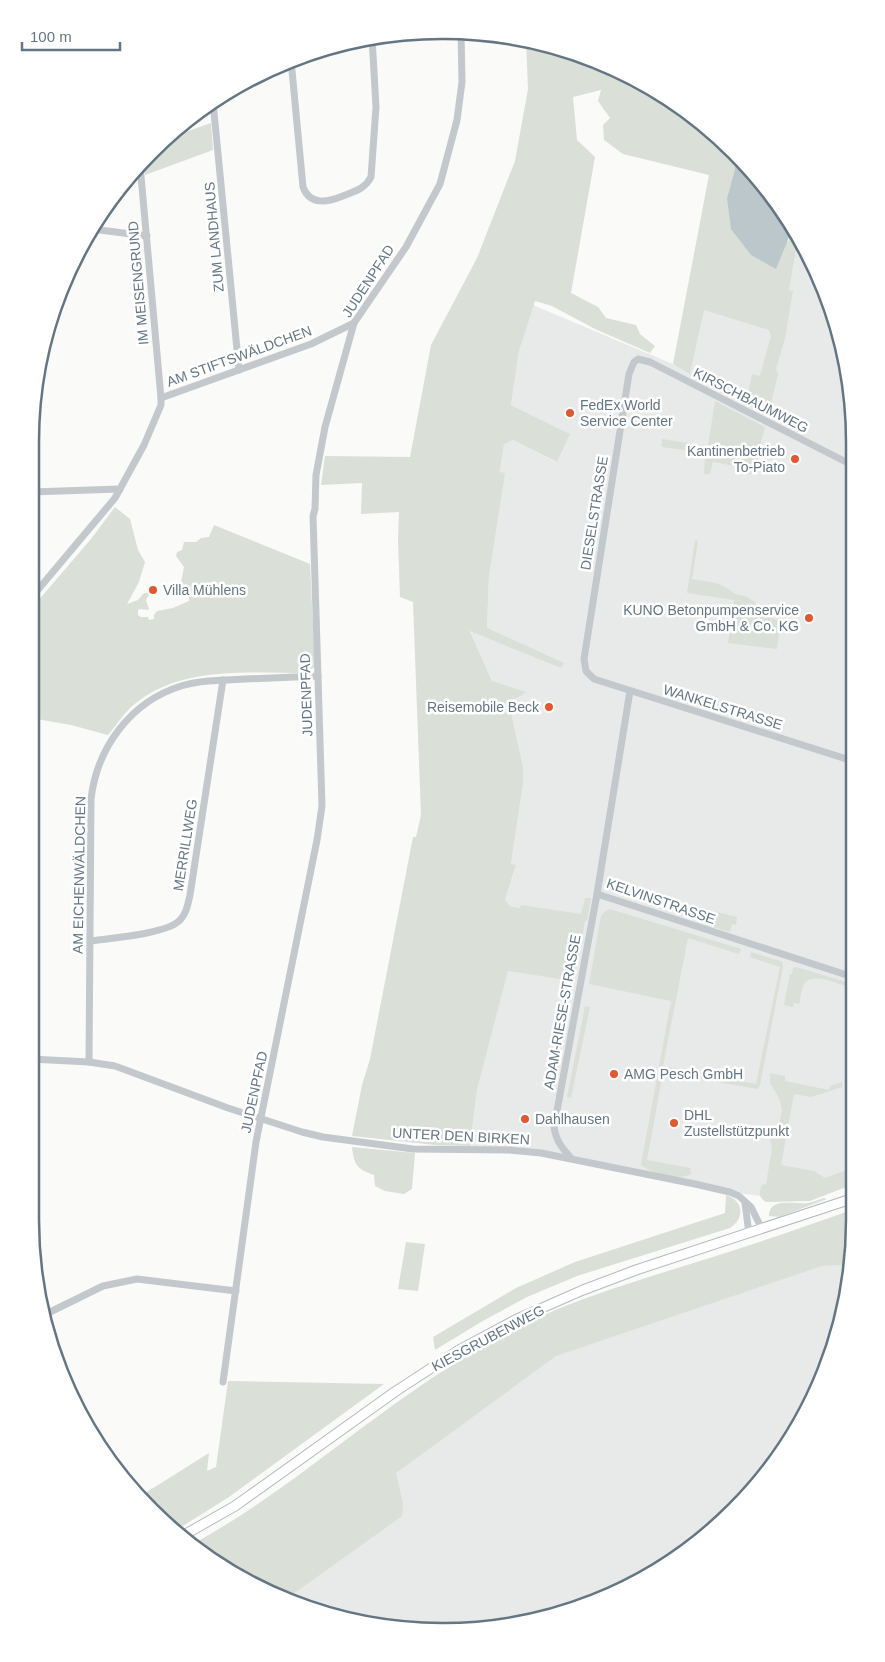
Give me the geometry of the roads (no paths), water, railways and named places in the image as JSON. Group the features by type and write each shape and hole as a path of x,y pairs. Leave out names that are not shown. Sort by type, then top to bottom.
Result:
{"main road":[{"name":"KIESGRUBENWEG","path":"188,1533 235,1506 396,1391 459,1350 517,1319 583,1290 676,1256 750,1234 846,1201"}],"street":[{"name":"JUDENPFAD","path":"223,1382 256,1142 317,840 322,806 313,541 315,490 325,427 354,323 406,247 440,184 457,120 462,74 461,40"},
{"path":"292,68 303,188 305,193 314,200 323,202 332,200 361,189 368,184 371,177 376,107 372,45"},
{"name":"ZUM LANDHAUS","path":"214,110 239,370"},
{"name":"IM MEISENGRUND","path":"141,174 162,398"},
{"path":"100,230 147,236"},
{"name":"AM STIFTSWÄLDCHEN","path":"39,588 115,498 144,445 158,414 162,398 311,344 354,323"},
{"name":"KIRSCHBAUMWEG","path":"638,359 650,362 846,462"},
{"name":"DIESELSTRASSE","path":"588,674 584,659 629,374 634,362 638,359"},
{"path":"39,492 120,489"},
{"name":"WANKELSTRASSE","path":"588,674 594,679 630,691 846,758"},
{"name":"AM EICHENWÄLDCHEN","path":"89,1062 91,799 101,758 123,725 148,702 166,692 203,681 318,676"},
{"name":"MERRILLWEG","path":"91,941 157,931 170,927 180,920 186,910 190,896 223,680"},
{"name":"KELVINSTRASSE","path":"630,691 596,894 846,975"},
{"name":"ADAM-RIESE-STRASSE","path":"572,1159 556,1139 554,1127 596,894"},
{"name":"UNTER DEN BIRKEN","path":"39,1059 89,1062 115,1066 201,1098 302,1132 413,1149 509,1150 572,1159 730,1192 739,1196 751,1206 762,1229"},
{"path":"745,1202 750,1234"},
{"path":"50,1312 103,1286 137,1279 236,1291"}],"place":[{"name":"FedEx World Service Center","path":"570,413"},
{"name":"Kantinenbetrieb To-Piato","path":"795,459"},
{"name":"Villa Mühlens","path":"153,590"},
{"name":"KUNO Betonpumpenservice GmbH & Co. KG","path":"809,618"},
{"name":"Reisemobile Beck","path":"549,707"},
{"name":"AMG Pesch GmbH","path":"614,1074"},
{"name":"Dahlhausen","path":"525,1119"},
{"name":"DHL Zustellstützpunkt","path":"674,1123"}]}
